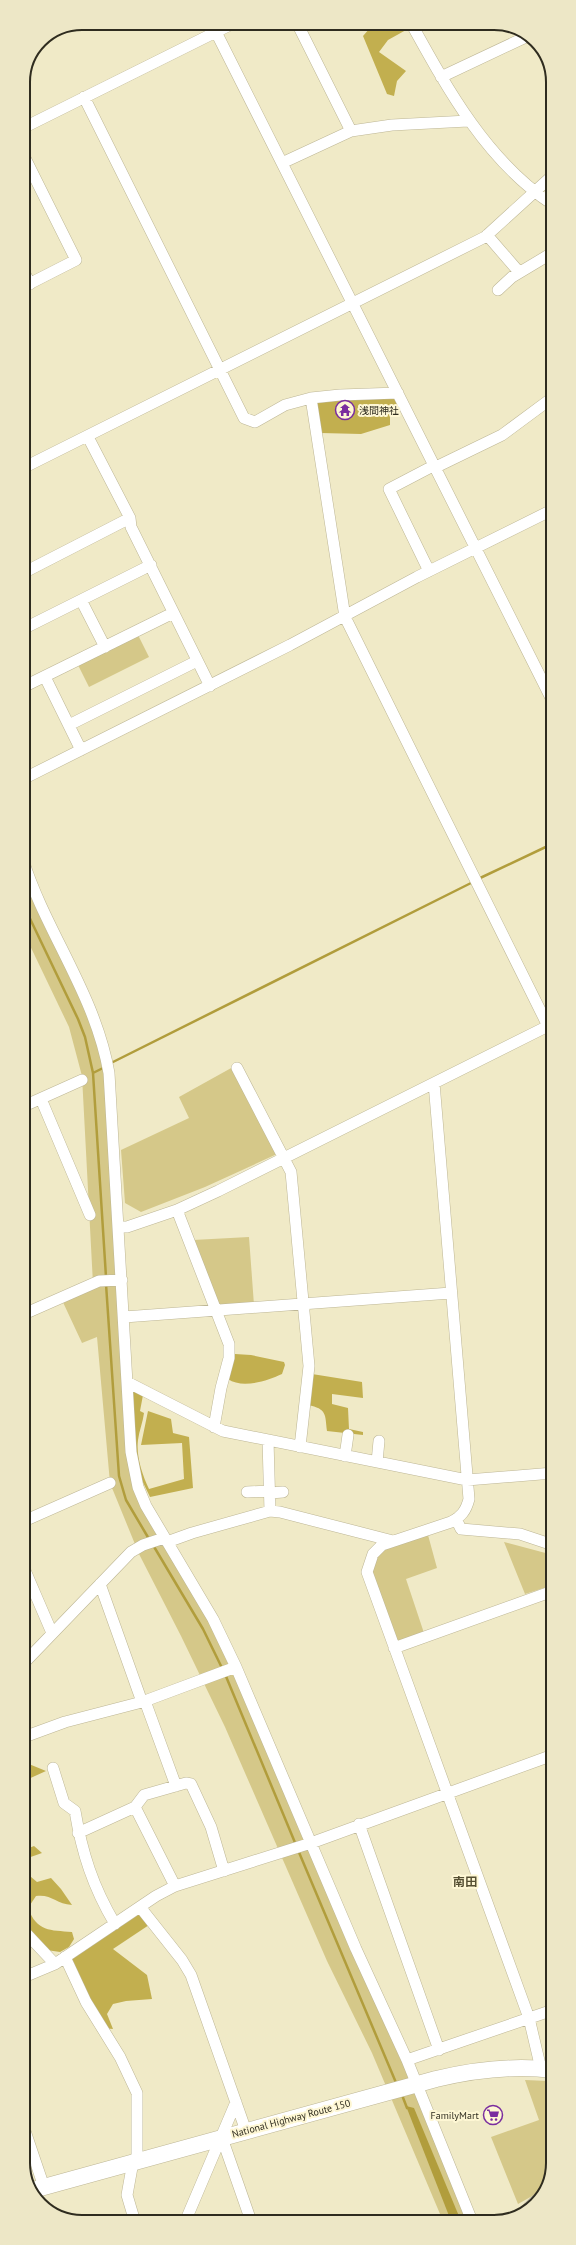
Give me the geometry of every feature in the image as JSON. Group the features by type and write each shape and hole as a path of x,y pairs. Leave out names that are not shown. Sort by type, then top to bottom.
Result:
{"highway":[{"name":"National Highway Route 150","path":"38,2188 415,2084 477,2070 546,2072"}],"street":[{"path":"30,124 220,30"},
{"path":"300,30 351,131"},
{"path":"415,30 468,121 534,192 546,200"},
{"path":"216,32 546,688"},
{"path":"441,77 522,39"},
{"path":"84,97 244,418 254,422 285,405 311,398 340,395 398,394"},
{"path":"282,163 351,131 392,125 468,121"},
{"path":"30,168 76,260 30,284"},
{"path":"30,465 221,370 487,235 546,181"},
{"path":"487,235 519,272"},
{"path":"498,290 519,272 546,256"},
{"path":"311,398 345,617 546,1017"},
{"path":"429,571 388,489 502,435 546,402"},
{"path":"88,436 130,518 131,527 210,686"},
{"path":"30,776 210,686 345,617 429,571 546,513"},
{"path":"30,569 130,518"},
{"path":"30,626 151,566"},
{"path":"81,600 105,647"},
{"path":"30,684 173,614"},
{"path":"68,725 197,660"},
{"path":"45,677 81,750"},
{"path":"30,879 38,900 90,1005 105,1053 109,1073 118,1227 119,1280 124,1317 131,1452 138,1487 166,1540 213,1619 356,1949 407,2060 415,2084 470,2215"},
{"path":"118,1227 127,1227 177,1210 284,1159 546,1027"},
{"path":"237,1068 291,1172 309,1366 300,1447"},
{"path":"30,1103 82,1080"},
{"path":"434,1083 469,1499 467,1508 456,1519 382,1545 374,1554 367,1572 546,2064"},
{"path":"40,1099 90,1215"},
{"path":"177,1210 215,1310 226,1333 229,1358 221,1388 214,1427"},
{"path":"30,1311 99,1281 119,1280"},
{"path":"124,1317 451,1293"},
{"path":"128,1382 223,1431 467,1480 546,1473"},
{"path":"345,1456 348,1435"},
{"path":"268,1440 270,1511"},
{"path":"377,1462 379,1441"},
{"path":"30,1518 110,1483"},
{"path":"247,1492 283,1492"},
{"path":"30,1657 131,1552 143,1544 166,1540 270,1511 280,1512 393,1540"},
{"path":"456,1519 461,1529 520,1534 546,1543"},
{"path":"30,1582 52,1633"},
{"path":"100,1584 176,1786"},
{"path":"394,1648 546,1594"},
{"path":"30,1735 65,1722 143,1701 234,1668"},
{"path":"30,1974 65,1958 140,1907 175,1886 311,1843 359,1824 546,1758"},
{"path":"53,1768 64,1803 75,1811 80,1846 98,1896 115,1924"},
{"path":"78,1833 135,1807 144,1795 186,1783 191,1784 212,1827 224,1870"},
{"path":"135,1807 175,1886"},
{"path":"359,1824 439,2050"},
{"path":"140,1907 182,1960 190,1975 246,2131"},
{"path":"30,1937 55,1964"},
{"path":"65,1958 86,2002 120,2057 136,2094 135,2162 127,2195 133,2215"},
{"path":"407,2060 546,2012"},
{"path":"188,2215 236,2102"},
{"path":"222,2138 249,2215"},
{"path":"30,2154 38,2188"}],"shaded area":[{"path":"368,30 406,30 388,40 379,52 406,71 397,81 394,96 387,94 363,36"},
{"path":"394,394 401,406 390,414 390,425 361,434 321,433 311,398"},
{"path":"138,635 149,657 89,687 78,665"},
{"path":"30,887 101,1036 140,1492 222,1646 469,2215 440,2215 372,2053 327,1961 225,1727 139,1554 110,1483 97,1337 82,1343 61,1298 93,1284 82,1076 69,1027 30,946"},
{"path":"233,1067 277,1154 205,1187 141,1212 125,1203 121,1150 189,1118 179,1097"},
{"path":"249,1237 254,1305 215,1310 193,1240"},
{"path":"235,1354 251,1355 284,1362 285,1365 282,1374 276,1377 247,1384 234,1382 228,1379 229,1358"},
{"path":"312,1374 362,1382 363,1398 332,1394 332,1404 348,1408 349,1429 363,1432 363,1435 327,1431 324,1413 319,1408 308,1405"},
{"path":"132,1390 143,1395 140,1411 144,1413 139,1437 138,1452 142,1471 149,1489 184,1479 182,1443 141,1445 148,1411 171,1419 173,1433 189,1437 193,1488 150,1497 139,1474 133,1451"},
{"path":"428,1535 437,1568 406,1579 424,1633 393,1644 367,1572 377,1550"},
{"path":"504,1542 546,1553 546,1587 525,1594"},
{"path":"30,1764 46,1771 30,1778"},
{"path":"34,1846 42,1853 30,1857 30,1848"},
{"path":"30,1876 37,1882 51,1878 72,1905 62,1903 46,1896 36,1896 30,1905"},
{"path":"140,1907 152,1923 113,1949 147,1975 152,1999 126,2001 113,2004 107,2014 113,2029 102,2028 68,1955"},
{"path":"30,1912 40,1926 51,1930 72,1932 74,1939 69,1947 60,1952 40,1949 30,1938"},
{"path":"525,2080 546,2081 546,2170 539,2189 535,2195 518,2204 491,2137 539,2120"},
{"path":"406,2106 414,2108 459,2215 449,2215"}],"waterway":[{"path":"478,879 546,847"},
{"path":"109,1064 473,882"},
{"path":"30,919 78,1019 85,1037 93,1073 106,1277"},
{"path":"93,1073 105,1067"},
{"path":"106,1284 119,1476 126,1500 149,1539"},
{"path":"153,1545 203,1629 223,1670"},
{"path":"225,1674 296,1845"},
{"path":"298,1850 397,2085"},
{"path":"402,2095 407,2108"}],"place":[{"name":"浅間神社","path":"345,410"},
{"name":"FamilyMart","path":"493,2115"}],"district":[{"name":"南田","path":"465,1882"}]}
